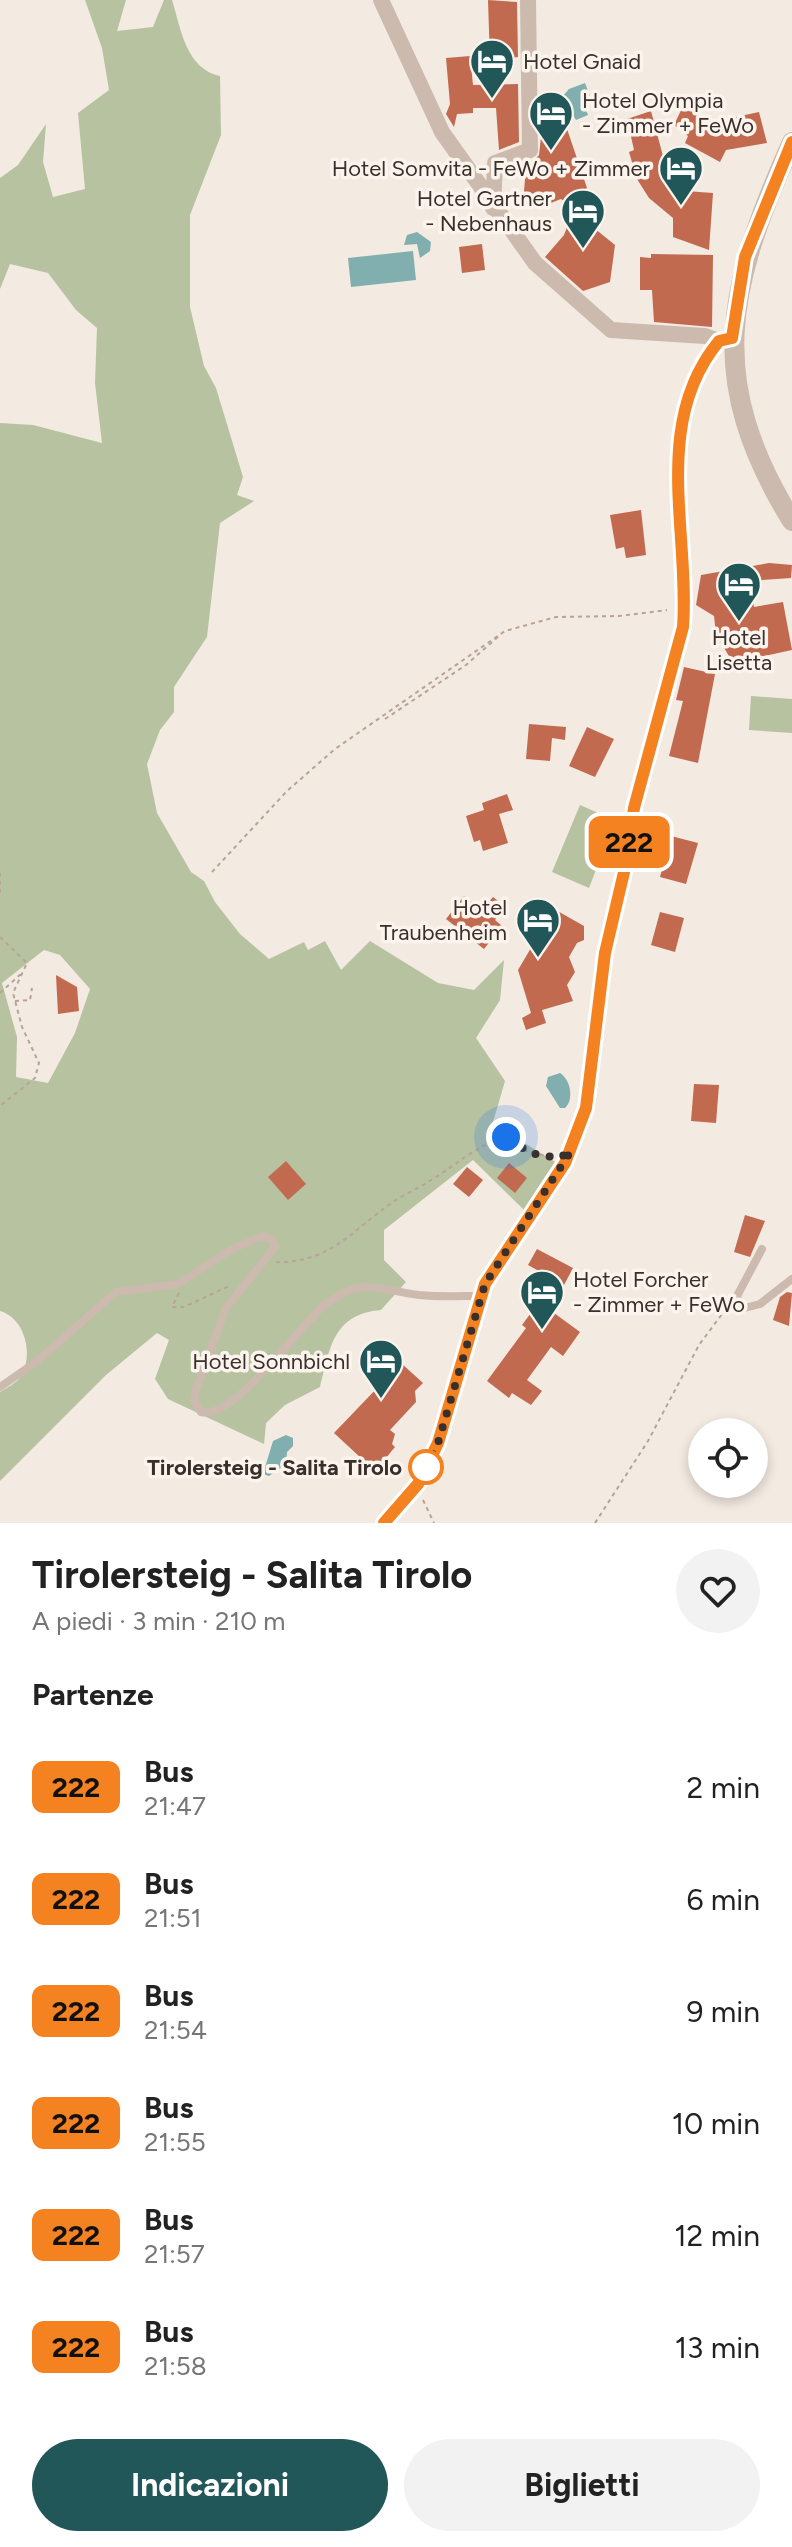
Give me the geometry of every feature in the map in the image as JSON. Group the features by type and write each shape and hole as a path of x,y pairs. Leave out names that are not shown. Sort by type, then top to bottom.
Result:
{"street":[{"path":"381,0 442,132 493,208 535,263 611,330 726,339"},
{"path":"493,208 495,163 530,150 528,0"},
{"path":"792,142 745,257 726,339 751,443 769,484 792,521"},
{"path":"384,1523 418,1484 438,1443 480,1296 571,1151 586,1108 605,953 625,868 634,808 683,627 676,469 680,433 691,394 706,360 726,339"}],"lane":[{"path":"0,1387 36,1362 116,1292 178,1284 232,1249 263,1236 275,1243 226,1308 196,1390 194,1401 201,1412 215,1411 268,1371 307,1321 325,1305 354,1288 370,1285 419,1295 480,1296"},
{"path":"762,1249 741,1290 738,1303 741,1309 749,1309 792,1279"}],"path":[{"path":"212,872 287,791 335,749 499,635 519,625 556,617 619,616 684,607"},
{"path":"385,719 466,665 499,635"},
{"path":"0,873 0,895"},
{"path":"0,937 21,954 27,968"},
{"path":"0,993 27,968"},
{"path":"0,1106 35,1078 38,1072 39,1063 22,1027 15,1001 15,985 27,968"},
{"path":"15,1001 30,1000 32,988"},
{"path":"263,1262 301,1263 348,1241 393,1202 434,1179 477,1146 506,1137 530,1153 559,1158 571,1151"},
{"path":"178,1284 179,1297 172,1307 184,1307 236,1283"},
{"path":"595,1523 648,1441 699,1345 741,1290"},
{"path":"418,1484 434,1523"}],"green space":[{"path":"85,0 126,0 117,31 153,27 164,0 172,0 192,57 209,72 220,76 221,135 190,215 190,307 204,366 216,388 243,477 237,495 254,501 220,523 207,637 174,687 174,712 160,730 147,764 157,813 191,872 204,881 215,902 240,934 269,959 304,942 308,950 325,941 341,970 370,941 438,983 474,990 504,960 500,1000 476,1038 505,1081 491,1129 508,1133 557,1163 526,1212 473,1160 384,1230 384,1260 406,1282 381,1310 353,1318 343,1326 331,1347 320,1387 285,1405 266,1423 264,1444 168,1399 155,1379 169,1340 157,1333 106,1375 0,1481 0,1392 19,1379 25,1367 27,1348 16,1321 0,1311 0,423 33,425 102,443 95,383 97,328 76,310 48,273 10,264 0,289 0,178 18,165 46,124 43,162 53,197 85,189 78,113 109,90 102,48","holes":["44,950 60,955 90,989 75,1033 48,1083 16,1077 17,1037 2,983"]},
{"path":"751,696 792,699 792,733 749,730"},
{"path":"580,805 612,819 609,836 589,888 552,872"}],"water":[{"path":"585,83 590,96 582,100 588,115 576,120 562,97 569,89"},
{"path":"417,232 431,242 430,251 420,258 417,244 404,245 407,235"},
{"path":"413,251 416,280 351,287 348,258"},
{"path":"560,1073 567,1080 570,1090 570,1100 565,1108 560,1108 546,1086 548,1077"},
{"path":"286,1435 293,1438 293,1446 287,1452 286,1464 269,1476 263,1474 273,1441"}],"building":[{"path":"488,0 517,2 518,57 490,61"},
{"path":"470,56 473,85 518,84 519,142 499,150 496,108 473,108 473,113 457,114 454,127 446,114 450,104 446,58"},
{"path":"684,104 716,126 731,118 759,112 767,143 726,150 720,162 685,143 688,136 674,125"},
{"path":"651,111 672,190 713,193 709,250 673,237 673,218 649,198 637,179 629,152 634,150 627,119"},
{"path":"566,126 587,188 578,193 594,228 615,245 610,282 583,291 545,257 564,235 574,209 561,199 541,207 530,206 524,191 526,168 539,155 541,137"},
{"path":"482,244 485,270 462,273 459,247"},
{"path":"651,254 713,255 712,327 654,322 652,290 640,290 640,257 651,258"},
{"path":"641,510 646,555 626,558 624,547 616,549 610,515"},
{"path":"769,563 792,565 791,578 749,581 754,607 783,602 792,650 733,663 716,634 714,616 696,605 701,575"},
{"path":"684,667 715,674 698,763 669,756 683,701 676,700"},
{"path":"529,724 566,727 565,740 552,738 550,761 526,759"},
{"path":"587,727 614,739 595,777 569,766"},
{"path":"507,794 513,810 499,814 508,843 483,851 480,840 474,842 466,816 484,810 482,803"},
{"path":"671,836 698,843 686,884 660,877"},
{"path":"464,896 482,910 493,897 506,907 495,920 502,926 484,949 446,919"},
{"path":"554,909 584,926 584,940 577,943 569,957 575,972 567,985 573,1001 542,1010 546,1023 526,1030 522,1018 531,1013 518,970"},
{"path":"660,912 684,918 675,952 651,945"},
{"path":"56,975 77,987 79,1011 58,1014"},
{"path":"694,1084 719,1085 716,1123 691,1121"},
{"path":"286,1161 306,1184 288,1200 268,1177"},
{"path":"509,1163 527,1178 515,1193 497,1178"},
{"path":"467,1167 483,1180 469,1197 453,1184"},
{"path":"745,1215 765,1221 750,1257 734,1252"},
{"path":"537,1249 573,1268 564,1285 528,1265"},
{"path":"787,1292 792,1293 789,1326 773,1320 780,1297"},
{"path":"539,1302 580,1332 563,1356 551,1347 527,1380 542,1391 531,1405 512,1393 509,1398 487,1381 526,1328 522,1325"},
{"path":"401,1363 423,1383 415,1391 416,1402 390,1430 395,1434 392,1444 395,1447 375,1471 334,1433"}],"bus line":[{"name":"222","path":"384,1523 391,1511 418,1484 438,1443 485,1284 565,1163 586,1108 605,953 625,868 634,808 683,627 685,600 676,469 680,433 691,394 710,351 719,341 732,338 745,257 792,142"}],"place":[{"name":"Hotel Gnaid","path":"492,100"},
{"name":"Hotel Olympia - Zimmer + FeWo","path":"551,152"},
{"name":"Hotel Somvita - FeWo + Zimmer","path":"681,207"},
{"name":"Hotel Gartner - Nebenhaus","path":"583,250"},
{"name":"Hotel Lisetta","path":"739,623"},
{"name":"Hotel Traubenheim","path":"538,959"},
{"name":"Hotel Forcher - Zimmer + FeWo","path":"542,1331"},
{"name":"Hotel Sonnbichl","path":"381,1400"},
{"name":"Tirolersteig - Salita Tirolo","path":"426,1467"}],"route":[{"path":"426,1467 438,1443 485,1284 571,1151 559,1158 530,1153 506,1137"}]}
